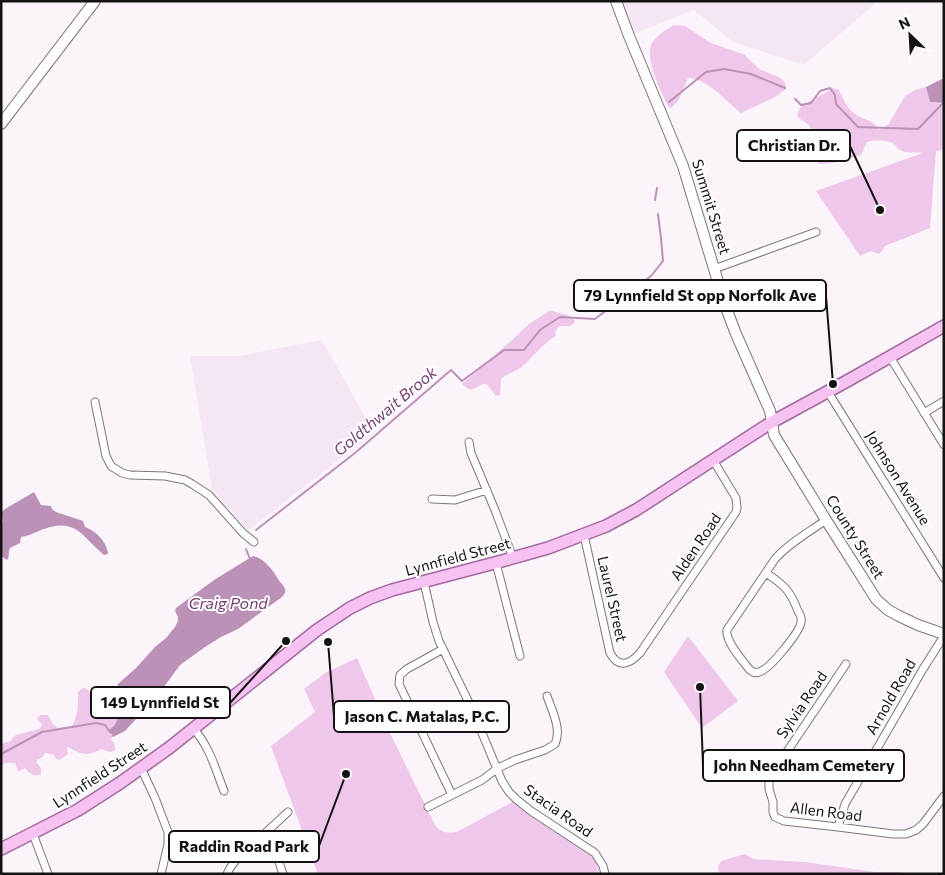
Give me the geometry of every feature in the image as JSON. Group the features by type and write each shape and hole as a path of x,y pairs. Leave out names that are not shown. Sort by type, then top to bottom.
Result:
{"main road":[{"path":"1,124 95,1"},
{"name":"Summit Street","path":"616,1 683,166 728,313 770,411 772,422"},
{"name":"Lynnfield Street","path":"1,850 100,797 168,748 317,630 350,608 392,590 548,548 606,526 636,510 772,422 944,326"},
{"name":"County Street","path":"772,422 774,435 880,603 903,619 944,635"}],"street":[{"path":"714,269 816,232"},
{"path":"890,357 944,446"},
{"name":"Johnson Avenue","path":"828,392 944,578"},
{"path":"924,413 944,401"},
{"path":"95,402 106,456 111,466 122,473 130,475 165,476 185,480 208,495 243,533 254,542"},
{"path":"469,442 471,454 514,558"},
{"name":"Alden Road","path":"645,646 736,512 736,498 713,460"},
{"path":"432,499 455,500 487,490"},
{"path":"766,573 784,586 794,598 801,622 797,631 774,662 765,670 757,673 749,669 726,634 775,559 787,546 826,520"},
{"name":"Laurel Street","path":"584,535 610,653 613,658 621,663 627,663 635,658 645,646"},
{"path":"496,563 520,656"},
{"name":"Stacia Road","path":"424,582 433,622 498,768 502,781 516,800 552,826 595,853 603,866 605,874"},
{"name":"Arnold Road","path":"838,827 845,804 944,635"},
{"path":"444,650 407,669 400,675 399,684 452,795"},
{"name":"Sylvia Road","path":"775,817 769,782 776,768 846,664"},
{"path":"428,807 482,780 498,768 545,750 555,744 558,735 557,725 547,696"},
{"path":"192,728 202,738 207,747 224,792"},
{"path":"141,768 168,832 168,844 161,874"},
{"name":"Allen Road","path":"775,817 784,821 900,835 912,833 923,824 944,796"},
{"path":"227,874 233,863 288,812"},
{"path":"33,834 48,874"},
{"path":"263,835 268,838 273,846 283,874"}],"shaded area":[{"path":"620,1 878,1 804,65 733,42 694,10 633,34"},
{"path":"675,25 685,26 711,43 745,55 759,69 784,81 786,89 775,97 741,113 709,86 695,79 688,78 678,101 671,108 668,106 656,78 651,63 650,49 656,38"},
{"path":"926,87 930,102 944,105 944,150 936,151 930,228 885,246 879,254 871,251 860,256 816,191 923,153 906,152 896,147 893,143 874,141 867,142 861,155 819,164 817,155 810,153 819,148 819,146 809,125 797,116 798,112 802,105 832,88 839,90 852,112 874,124 879,130 888,125 905,96 915,90"},
{"path":"549,311 567,315 575,321 570,326 559,326 555,332 556,336 522,366 501,379 500,395 496,396 486,384 471,390 462,384 529,324"},
{"path":"322,340 374,433 248,530 212,489 190,356 239,356"},
{"path":"688,636 738,701 702,728 664,672"},
{"path":"357,658 389,731 435,825 439,829 450,833 457,832 514,801 536,820 590,854 600,874 318,874 271,746 315,712 304,689 325,673"},
{"path":"83,688 87,689 96,700 102,699 105,703 111,705 111,710 117,720 110,730 113,737 111,739 115,746 114,751 110,752 101,749 84,754 68,747 68,754 60,760 56,759 54,755 46,753 36,762 41,768 41,774 37,775 30,773 25,768 18,771 15,763 4,763 1,767 1,744 11,741 16,735 39,729 42,726 37,719 40,715 48,715 53,724 58,728 72,726 77,714 78,692"},
{"path":"745,854 753,859 805,862 903,874 719,874 718,867 721,861"}],"water":[{"path":"944,78 944,105 943,103 930,102 926,87"},
{"path":"34,492 41,505 51,506 56,512 83,521 85,527 97,534 103,541 108,554 104,555 76,530 61,526 51,527 21,537 20,543 10,548 7,560 1,556 1,525 3,522 1,513"},
{"name":"Craig Pond","path":"253,556 265,562 284,586 285,593 282,597 238,629 221,637 180,665 161,691 150,702 143,714 125,731 113,737 109,730 117,720 111,710 111,705 118,684 175,627 178,621 176,608 214,580"}],"waterway":[{"name":"Goldthwait Brook","path":"669,102 706,72 724,69 751,74 785,88"},
{"name":"Goldthwait Brook","path":"795,99 801,105 811,103 820,91 830,88 835,95 836,104 858,127 918,129 944,102"},
{"name":"Goldthwait Brook","path":"655,200 657,188"},
{"name":"Goldthwait Brook","path":"256,530 355,453 451,370 462,381 504,350 524,350 540,330 560,317 595,319 651,276 663,261 658,214"},
{"name":"Goldthwait Brook","path":"246,549 250,559"},
{"name":"Goldthwait Brook","path":"1,754 42,732 96,723 105,725 110,732 112,731"}],"place":[{"name":"Christian Dr.","path":"880,210"},
{"name":"79 Lynnfield St opp Norfolk Ave","path":"833,384"},
{"name":"149 Lynnfield St","path":"286,641"},
{"name":"Jason C. Matalas, P.C.","path":"328,642"},
{"name":"John Needham Cemetery","path":"700,687"},
{"name":"Raddin Road Park","path":"346,774"}]}
